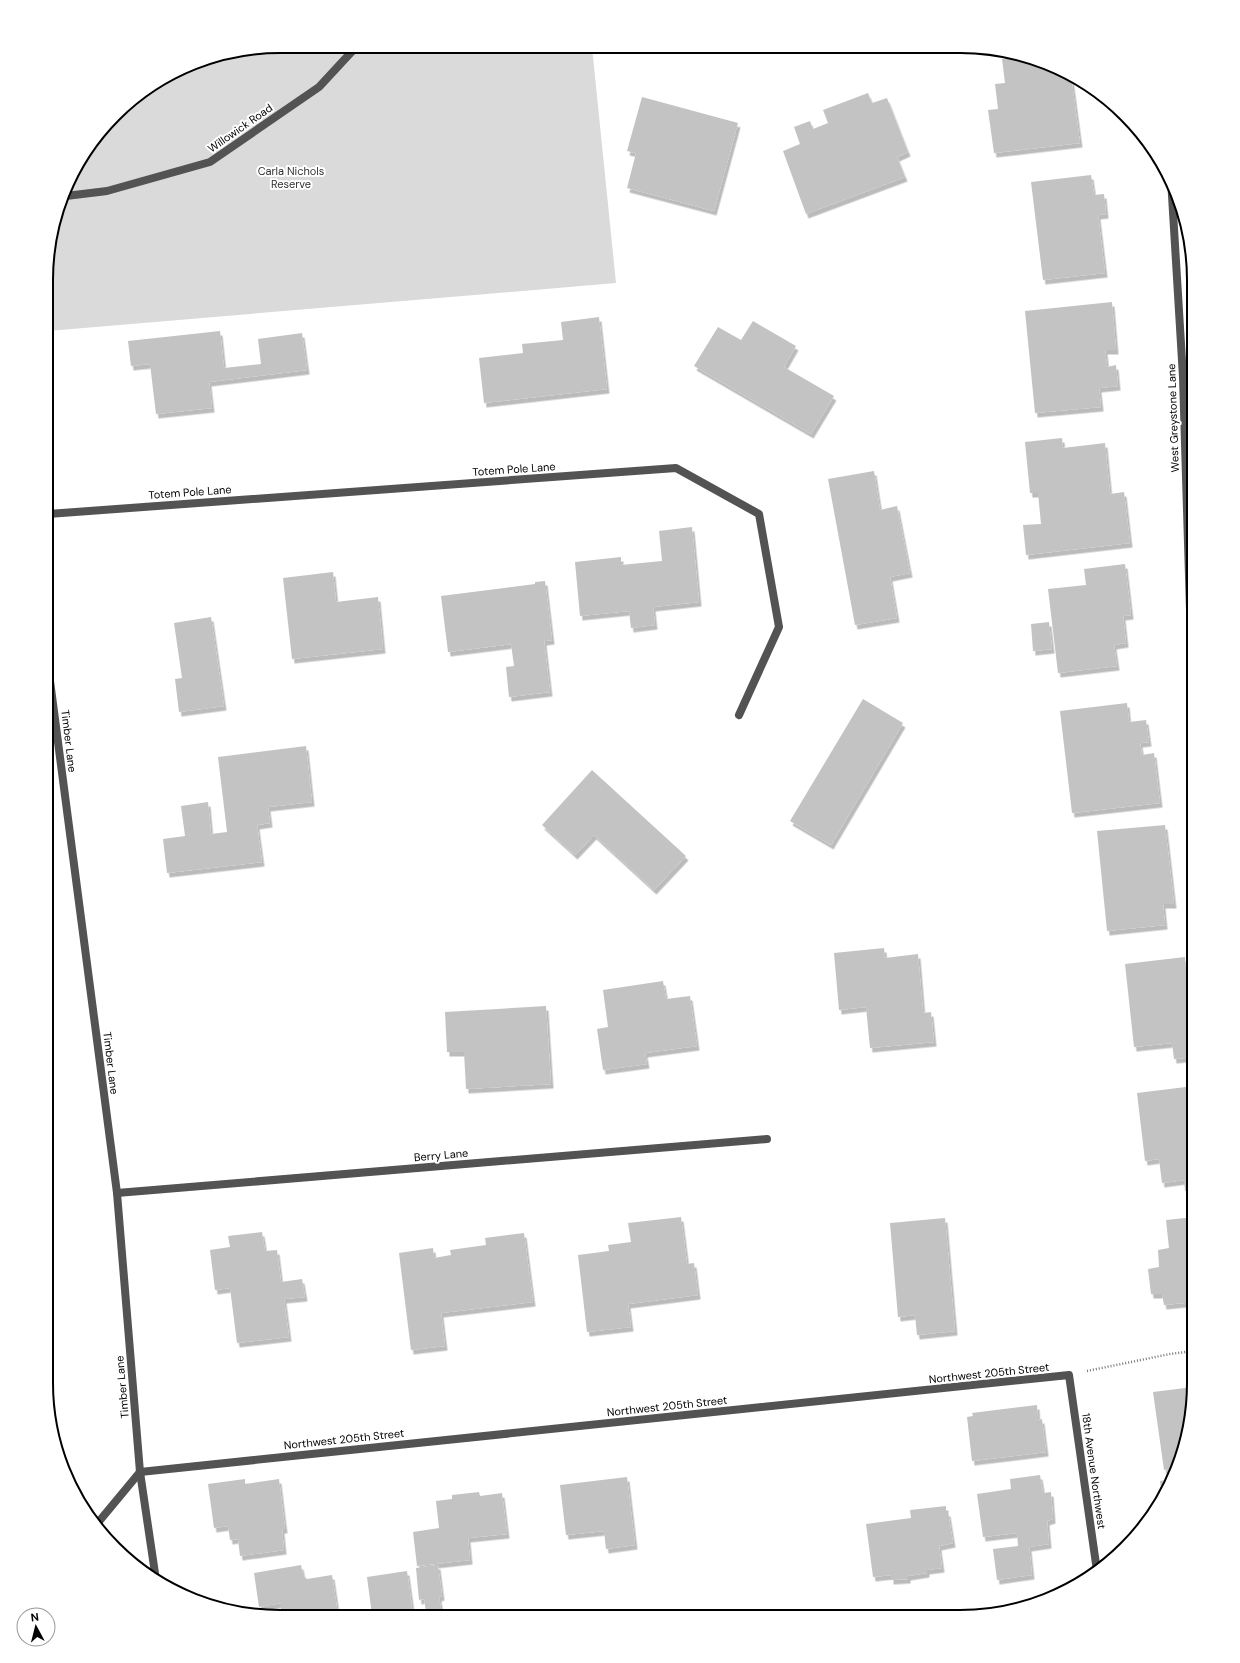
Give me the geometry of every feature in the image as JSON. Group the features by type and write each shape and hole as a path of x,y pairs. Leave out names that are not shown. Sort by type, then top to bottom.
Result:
{"street":[{"name":"Willowick Road","path":"69,196 107,191 210,162 319,87 351,53"},
{"name":"West Greystone Lane","path":"1172,199 1183,377 1187,510"},
{"name":"Totem Pole Lane","path":"53,514 676,468 759,514 779,627 739,715"},
{"name":"Timber Lane","path":"53,704 117,1193 140,1472 155,1573"},
{"name":"Berry Lane","path":"117,1193 767,1139"},
{"name":"Northwest 205th Street","path":"140,1472 1069,1376"},
{"name":"18th Avenue Northwest","path":"1069,1376 1096,1564"},
{"path":"100,1521 140,1472"}],"path":[{"path":"1069,1376 1120,1364 1187,1352"}],"green space":[{"name":"Carla Nichols Reserve","path":"265,53 593,53 616,283 53,331 53,265 57,236 61,221 76,179 91,154 109,130 130,109 154,91 179,76 221,61 236,57"}],"building":[{"path":"1008,58 1033,65 1072,82 1080,143 994,153 988,110 998,109 995,84 1005,83 1002,59"},
{"path":"868,93 872,103 887,98 908,152 897,157 905,177 806,214 783,151 800,144 794,127 810,121 813,129 828,123 823,110"},
{"path":"642,97 738,123 714,211 627,188 636,153 627,151"},
{"path":"1091,175 1094,195 1104,194 1106,214 1098,215 1105,273 1043,280 1031,182"},
{"path":"1112,302 1116,350 1105,350 1107,367 1116,365 1118,386 1099,388 1101,407 1035,413 1025,311"},
{"path":"599,317 607,389 484,403 479,358 523,353 522,344 563,340 561,322"},
{"path":"753,321 796,346 784,367 834,396 811,434 694,366 718,327 741,340"},
{"path":"220,331 224,368 261,364 258,339 302,333 307,370 209,382 212,408 156,414 150,364 131,366 128,341"},
{"path":"1062,438 1063,448 1105,443 1110,494 1124,492 1130,543 1026,555 1023,525 1041,524 1038,493 1030,493 1025,442"},
{"path":"874,471 880,510 897,506 910,573 890,577 897,618 855,625 828,479"},
{"path":"692,527 699,602 653,607 655,625 631,628 629,611 580,616 575,562 621,557 621,565 662,561 659,531"},
{"path":"1125,564 1131,615 1123,616 1126,643 1114,645 1117,666 1058,673 1048,589 1086,585 1084,569"},
{"path":"333,572 336,602 378,597 383,649 292,659 283,578"},
{"path":"545,581 552,640 544,641 550,692 509,697 506,667 514,666 511,644 448,652 441,596 535,584 535,582"},
{"path":"211,617 224,706 179,712 175,679 182,678 174,623"},
{"path":"1049,622 1052,649 1033,651 1031,624"},
{"path":"863,699 903,723 831,845 790,821"},
{"path":"1127,703 1129,722 1146,720 1149,742 1140,743 1142,755 1154,753 1160,803 1072,813 1060,711"},
{"path":"306,746 312,802 268,807 270,823 257,825 262,862 167,873 163,839 185,836 181,806 208,802 211,834 227,832 218,757"},
{"path":"592,770 686,856 654,890 594,835 575,855 542,825"},
{"path":"1165,825 1174,904 1163,904 1165,925 1107,931 1097,831"},
{"path":"884,948 885,958 918,954 923,1013 931,1012 934,1042 870,1048 866,1007 839,1010 834,953"},
{"path":"1185,957 1187,974 1187,1058 1174,1059 1172,1043 1134,1047 1125,964"},
{"path":"663,981 666,999 690,996 697,1046 645,1053 647,1064 603,1070 597,1029 608,1027 603,990"},
{"path":"546,1006 551,1084 466,1089 464,1052 447,1052 445,1012"},
{"path":"1187,1087 1187,1191 1185,1191 1184,1180 1162,1183 1159,1159 1145,1161 1137,1093"},
{"path":"681,1217 687,1264 694,1263 698,1295 628,1304 631,1327 587,1332 578,1255 609,1251 608,1245 631,1242 628,1223"},
{"path":"945,1218 955,1331 917,1335 915,1315 898,1317 890,1223"},
{"path":"1187,1218 1187,1303 1164,1305 1162,1294 1151,1294 1148,1269 1159,1267 1158,1250 1169,1248 1166,1220"},
{"path":"262,1232 265,1251 277,1250 281,1282 302,1279 305,1297 284,1299 289,1337 237,1343 230,1288 215,1290 210,1250 230,1247 228,1236"},
{"path":"524,1233 533,1302 441,1313 445,1346 411,1350 399,1253 433,1248 434,1258 451,1255 450,1250 486,1245 485,1238"},
{"path":"1187,1388 1183,1427 1170,1469 1164,1470 1153,1392"},
{"path":"1037,1405 1038,1420 1042,1419 1046,1452 972,1461 967,1417 973,1416 972,1413"},
{"path":"1040,1475 1043,1493 1051,1492 1053,1519 1047,1521 1049,1544 1029,1547 1032,1575 997,1580 993,1549 1018,1546 1017,1533 983,1537 977,1494 1011,1489 1010,1479"},
{"path":"627,1477 635,1545 606,1549 604,1531 566,1535 560,1485"},
{"path":"245,1479 245,1484 279,1479 285,1529 282,1529 284,1550 240,1556 238,1539 230,1540 228,1526 214,1528 208,1484"},
{"path":"1166,1480 1161,1490 1160,1481"},
{"path":"479,1492 480,1496 502,1493 507,1534 468,1538 470,1560 417,1566 413,1532 439,1528 436,1501 452,1499 452,1495"},
{"path":"946,1506 953,1543 939,1546 942,1568 927,1570 927,1573 908,1576 908,1579 891,1580 891,1575 873,1577 866,1524 911,1518 910,1510"},
{"path":"301,1565 303,1575 307,1579 332,1575 337,1610 276,1610 281,1609 281,1603 259,1607 254,1573"},
{"path":"438,1565 442,1596 439,1597 441,1609 426,1610 424,1599 419,1600 416,1568"},
{"path":"407,1571 412,1610 371,1610 367,1577"}]}
